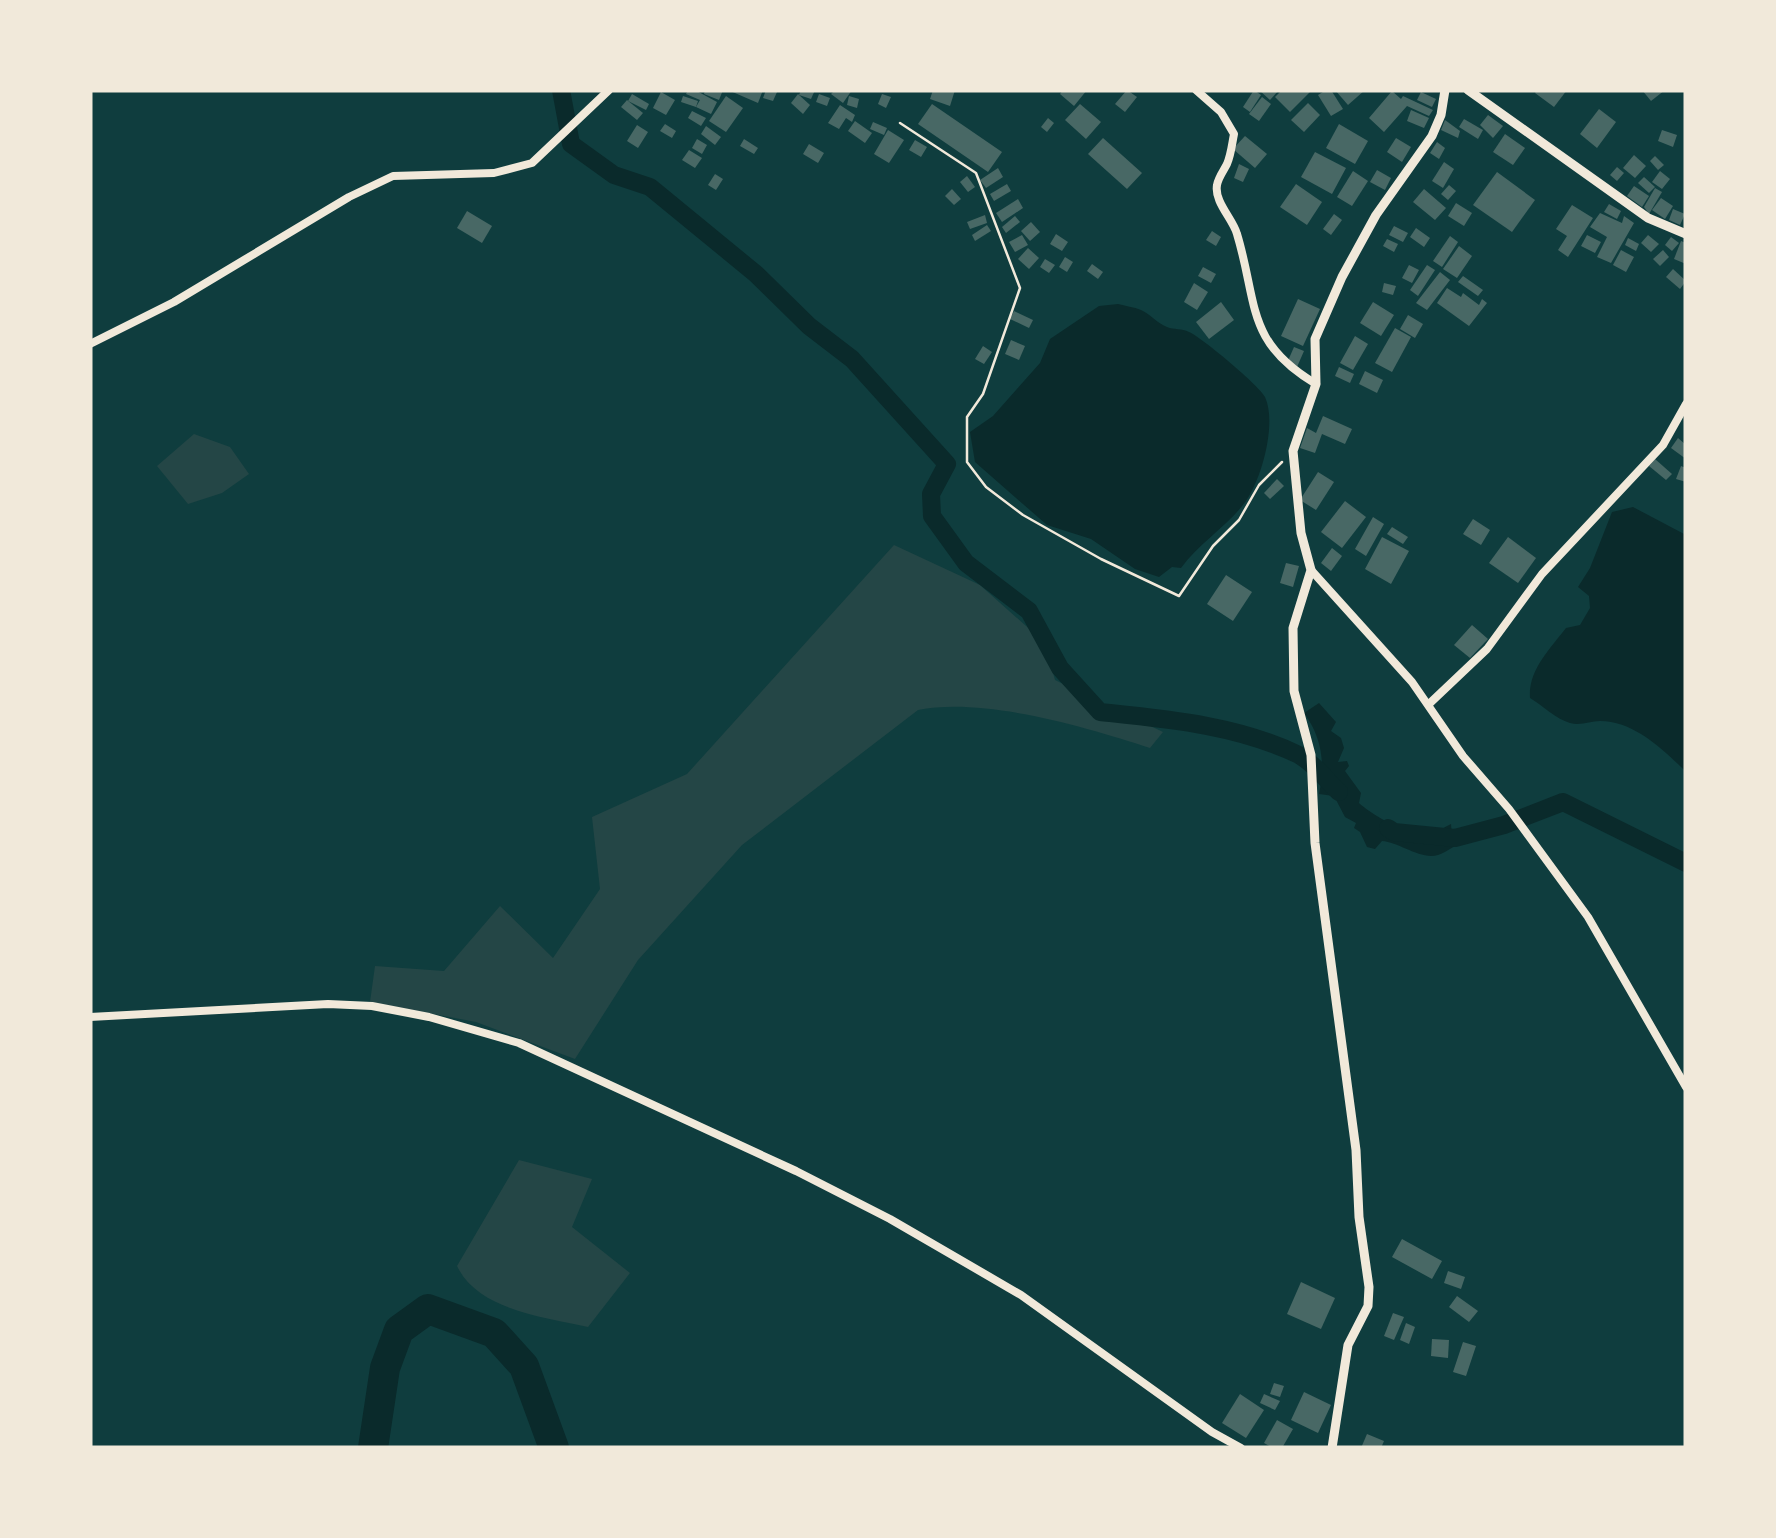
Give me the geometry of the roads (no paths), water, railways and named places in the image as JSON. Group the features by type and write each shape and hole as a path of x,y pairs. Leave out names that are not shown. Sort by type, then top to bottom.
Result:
{"street":[{"path":"90,344 174,302 348,197 393,176 494,172 532,162 609,90"},
{"path":"1196,90 1221,112 1234,134 1230,159 1216,186 1236,230 1256,316 1268,342 1286,366 1316,384"},
{"path":"1445,90 1432,136 1376,215 1314,339 1316,384 1293,451 1301,533 1311,570 1429,704 1463,756 1509,809 1588,917 1686,1086"},
{"path":"1468,90 1648,218 1686,234"},
{"path":"1429,704 1487,650 1542,574 1662,445 1686,404"},
{"path":"1311,570 1294,628 1294,692 1311,755 1315,843 1356,1150 1368,1287 1368,1306 1348,1345 1332,1448"},
{"path":"90,1017 328,1004 372,1006 429,1017 519,1043 779,1163 890,1219 1020,1295 1212,1432 1241,1448"}],"waterway":[{"path":"561,90 571,144 614,175 650,187 756,274 809,326 852,359 947,464 931,494 932,516 966,563 1029,611 1060,668 1100,712 1201,725 1275,745 1305,758 1339,792"},
{"path":"1388,828 1394,832 1455,838 1504,825 1563,802 1686,863"},
{"path":"373,1448 385,1368 399,1330 428,1309 494,1333 524,1366 554,1448"}]}
